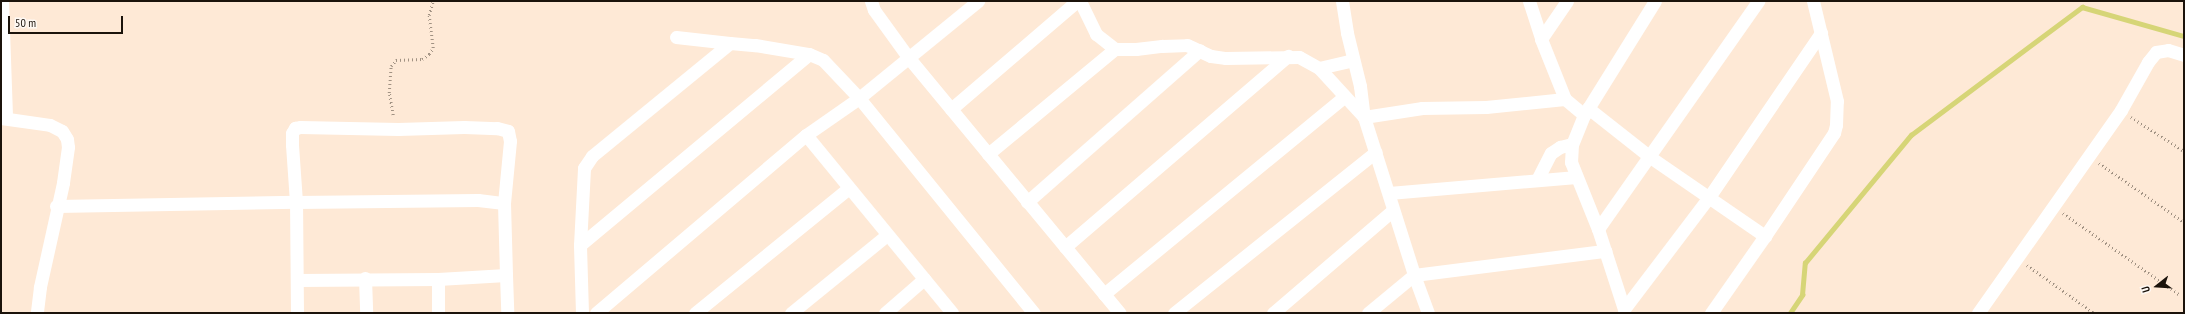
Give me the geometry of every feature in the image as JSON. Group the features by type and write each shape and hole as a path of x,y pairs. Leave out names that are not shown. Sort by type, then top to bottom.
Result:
{"street":[{"path":"2,1 4,118 50,125 62,131 68,147 63,183 56,206 40,287 37,313"},
{"path":"883,1 872,6 908,57 1120,313"},
{"path":"596,313 806,135 859,98 978,1"},
{"path":"951,109 1079,1 1096,34 1115,49 1187,45 1211,56 1226,58 1299,57 1319,68 1344,97 1364,117"},
{"path":"1342,1 1347,33 1360,86 1364,117 1414,275 1428,313"},
{"path":"1529,1 1541,39 1565,99"},
{"path":"1541,39 1567,1"},
{"path":"1655,1 1586,111 1572,144 1571,162 1598,229 1624,309 1709,198 1821,33"},
{"path":"1598,229 1650,157 1758,1"},
{"path":"1711,313 1834,133 1836,101 1813,1"},
{"path":"676,37 755,45 809,54 823,60 859,98 1034,313"},
{"path":"582,313 580,244 584,168 592,156 730,43"},
{"path":"988,154 1115,49"},
{"path":"1027,202 1200,50"},
{"path":"1978,313 2121,110 2148,62 2156,52 2168,50 2184,55"},
{"path":"580,244 809,54"},
{"path":"1065,246 1288,56"},
{"path":"1319,68 1353,60"},
{"path":"1104,294 1344,97"},
{"path":"1364,117 1422,108 1486,107 1565,99 1586,111 1764,236"},
{"path":"297,313 298,280 296,202 292,145 292,133 295,128 398,129 464,127 497,128 508,131 510,141 504,203 507,313"},
{"path":"806,135 952,313"},
{"path":"1537,180 1551,154 1560,147 1572,144"},
{"path":"1174,313 1376,152"},
{"path":"1389,193 1576,177"},
{"path":"695,313 849,188"},
{"path":"56,206 478,200 504,203"},
{"path":"1273,313 1393,210"},
{"path":"791,313 887,235"},
{"path":"1368,313 1414,275 1605,251"},
{"path":"298,280 365,278 438,279 506,275"},
{"path":"365,278 366,313"},
{"path":"438,279 438,313"},
{"path":"885,313 924,279"}],"path":[{"path":"398,129 388,93 391,66 396,60 422,59 429,54 433,48 429,15 433,1"},
{"path":"2121,110 2184,151"},
{"path":"2089,156 2184,222"},
{"path":"2053,206 2180,295"},
{"path":"2017,258 2094,313"}],"waterway":[{"path":"1790,313 1802,295 1805,263 1911,135 2082,7 2184,36"}]}
